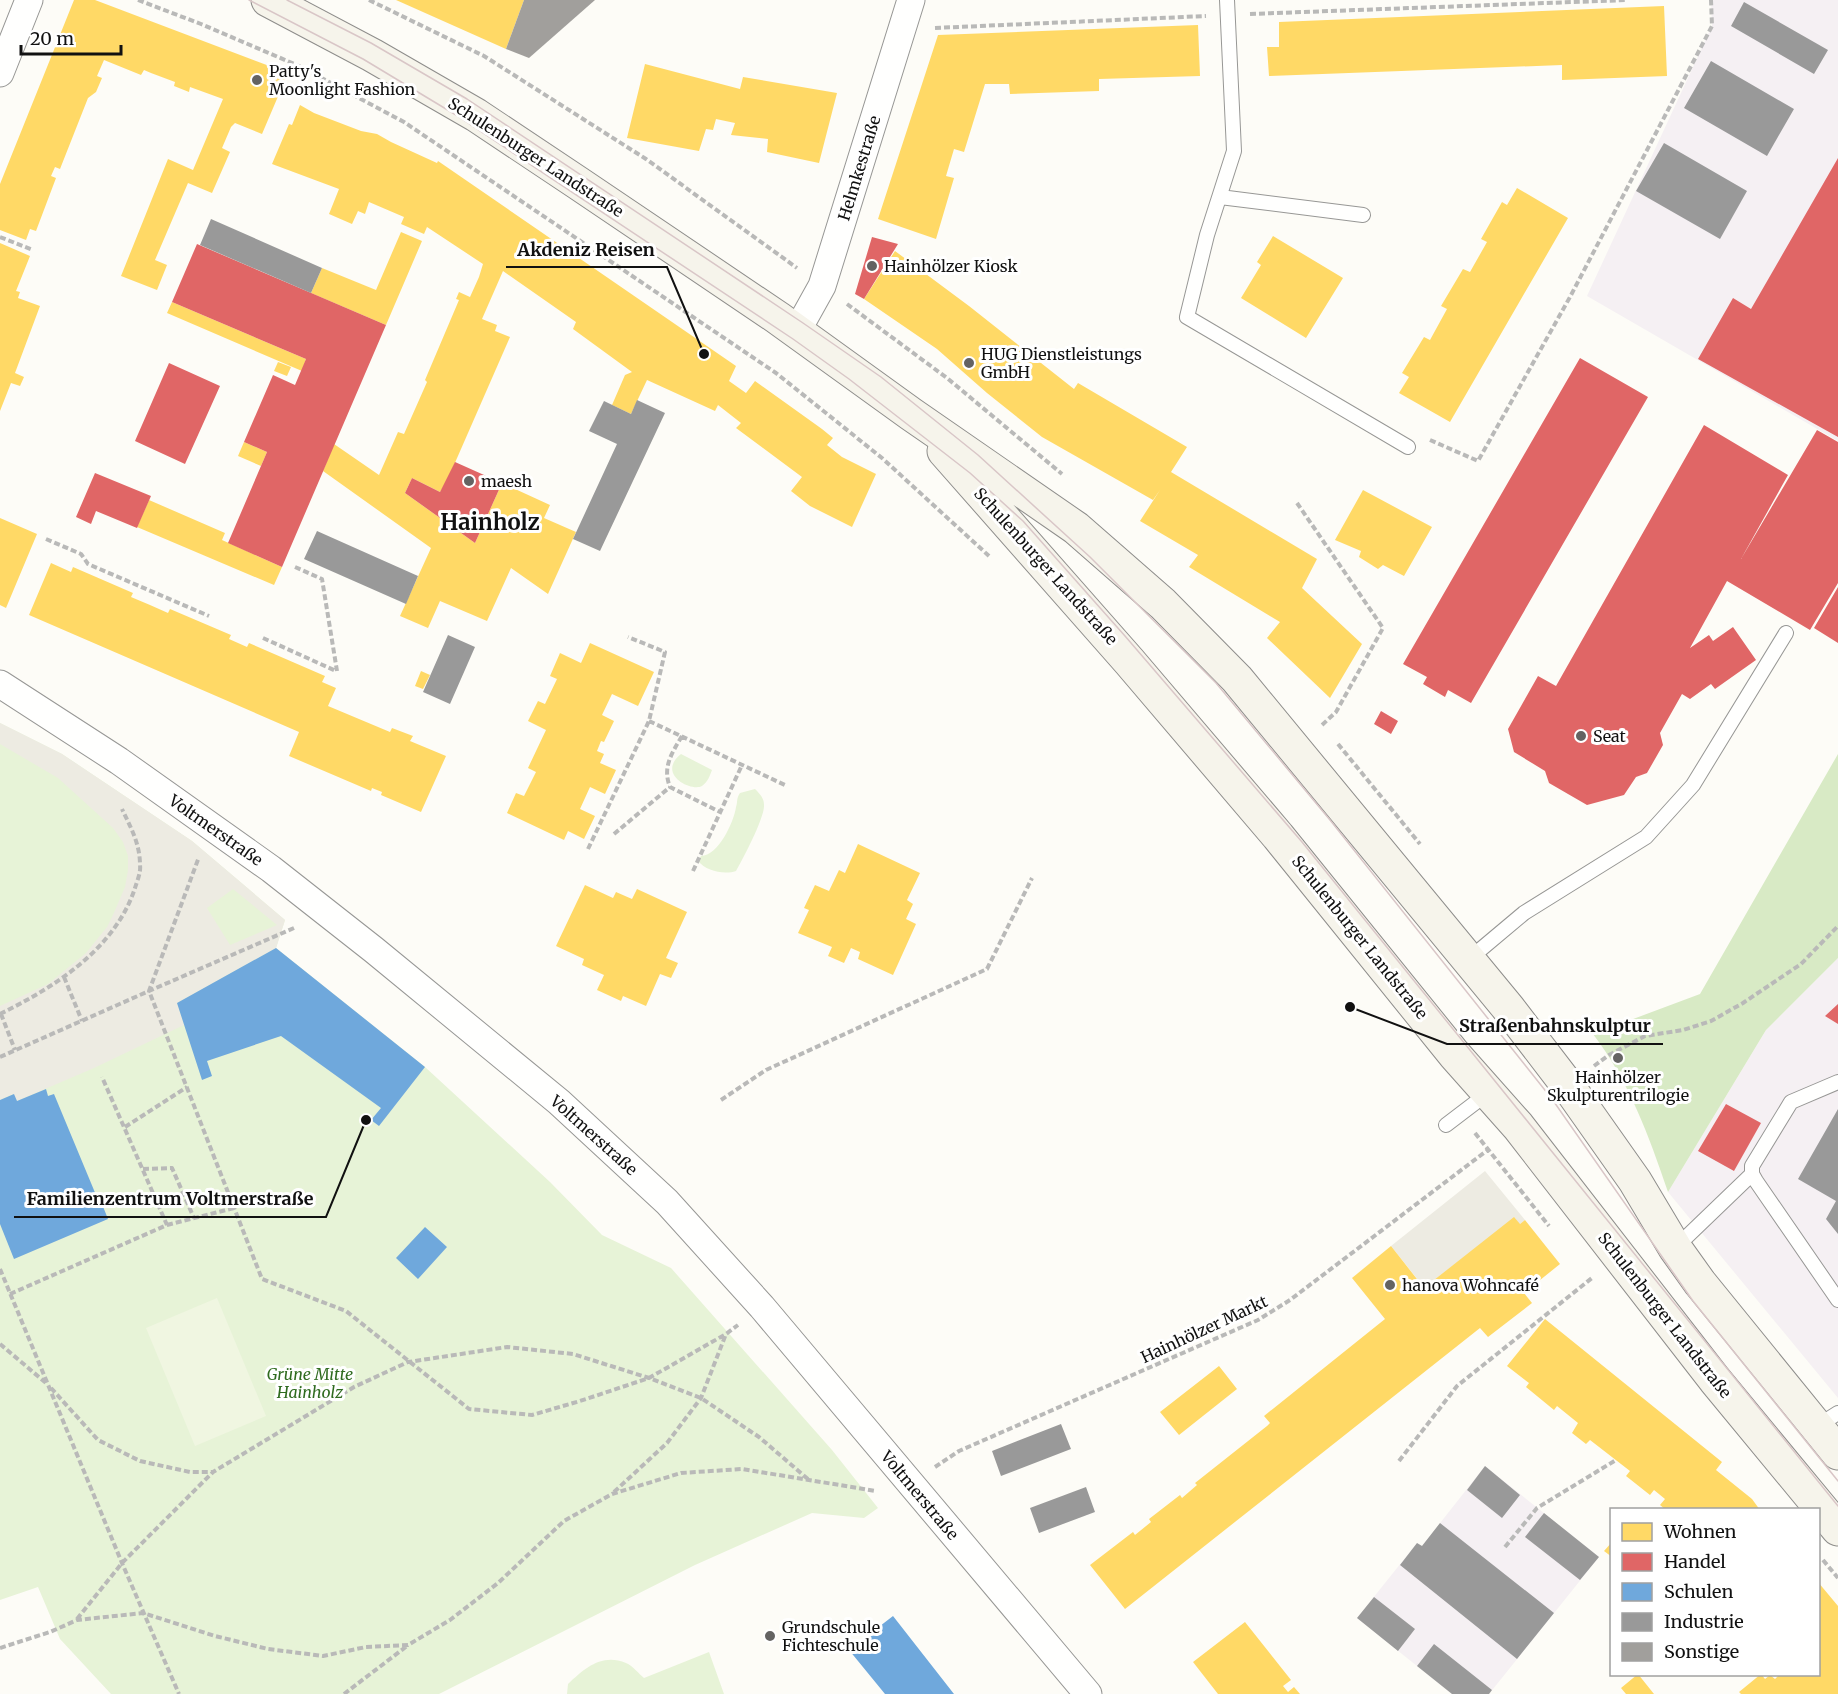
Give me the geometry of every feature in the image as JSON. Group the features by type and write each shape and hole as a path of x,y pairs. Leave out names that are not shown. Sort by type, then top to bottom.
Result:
{"main road":[{"name":"Schulenburger Landstraße","path":"268,0 303,8 372,55 476,115 797,331 911,414 1076,528 1163,604 1237,679 1468,960 1568,1086 1635,1181 1675,1248 1700,1283 1827,1420 1838,1453"},
{"name":"Schulenburger Landstraße","path":"911,414 1220,767 1488,1093 1518,1126 1715,1380 1838,1529"}],"street":[{"path":"0,73 29,0"},
{"name":"Helmkestraße","path":"797,331 822,286 911,0"},
{"name":"Voltmerstraße","path":"0,684 119,761 271,869 374,950 559,1102 651,1186 688,1223 762,1307 1088,1694"}],"lane":[{"path":"1227,0 1234,151 1207,235 1187,317 1408,447"},
{"path":"1220,197 1363,215"},
{"path":"1468,960 1524,914 1646,837 1693,785 1786,633"},
{"path":"1675,1248 1752,1174 1754,1161 1791,1102 1838,1082"},
{"path":"1446,1125 1488,1093"},
{"path":"1752,1174 1838,1300"}],"path":[{"path":"138,0 299,66 404,122 776,373 882,458 993,560"},
{"path":"902,29 1627,0"},
{"path":"1408,447 1426,438 1478,461 1570,297 1712,26 1711,0"},
{"path":"0,237 33,250"},
{"path":"1296,503 1383,628 1336,712 1322,725"},
{"path":"46,539 81,554 88,564 209,616"},
{"path":"263,639 337,671 322,579 295,567"},
{"path":"588,849 649,721 665,652 628,637"},
{"path":"649,721 787,786"},
{"path":"682,736 670,757 665,776 670,787 720,812"},
{"path":"693,871 742,765"},
{"path":"615,834 670,787"},
{"path":"15,1050 0,1014 44,991 75,970 107,936 130,901 141,868 138,841 122,809"},
{"path":"199,857 149,991 262,1279 346,1311 469,1409 532,1415 649,1378 726,1334 762,1307"},
{"path":"722,1100 766,1070 987,969 1032,878"},
{"path":"1568,1086 1609,1055 1645,1036 1683,1030 1711,1021 1743,1003 1801,964 1838,926"},
{"path":"0,1057 294,928"},
{"path":"64,977 82,1021"},
{"path":"102,1077 167,1225"},
{"path":"125,1127 187,1087"},
{"path":"1460,1115 1542,1217"},
{"name":"Hainhölzer Markt","path":"910,1484 959,1451 1258,1320 1290,1300 1518,1126"},
{"path":"143,1169 172,1168 194,1218"},
{"path":"10,1294 167,1225 234,1208"},
{"path":"0,1269 179,1694"},
{"path":"1399,1461 1457,1386 1592,1278"},
{"path":"612,1494 668,1443 701,1398 726,1334"},
{"path":"0,1344 48,1384 98,1440 140,1461 190,1472 213,1472"},
{"path":"77,1620 122,1563 213,1472 354,1387 408,1362 507,1347 573,1354 649,1378 701,1398 759,1437 809,1480"},
{"path":"1504,1546 1537,1508 1616,1460"},
{"path":"344,1694 408,1645 450,1620 498,1583 564,1521 612,1494 681,1473 742,1469 875,1491 910,1484"},
{"path":"1820,1557 1838,1578"},
{"path":"0,1648 50,1632 77,1620 143,1613 215,1636 268,1649 323,1656 366,1647 408,1645"}],"shaded area":[{"path":"1711,0 1838,0 1838,441 1587,296 1712,26"},
{"path":"0,723 62,754 192,841 285,920 276,948 177,1003 184,1025 94,1068 17,1101 13,1094 0,1100 0,1006 48,984 86,953 107,927 113,915 125,887 128,856 123,842 113,828 58,778 0,744","holes":["233,889 277,925 230,945 207,908"]},
{"path":"1838,958 1838,1398 1668,1192 1766,1030"},
{"path":"1485,1171 1525,1220 1430,1295 1391,1246"},
{"path":"1485,1466 1599,1557 1489,1694 1452,1694 1357,1618 1417,1543 1422,1546"}],"green space":[{"name":"Grüne Mitte Hainholz","path":"0,723 62,754 192,841 285,920 276,948 425,1067 550,1182 602,1235 671,1268 832,1450 878,1508 864,1518 812,1513 695,1565 439,1694 111,1694 60,1639 38,1587 0,1600"},
{"path":"681,754 712,770 702,786 684,784 674,774 672,768 674,761"},
{"path":"1838,754 1838,958 1766,1030 1668,1192 1628,1090 1593,1034 1700,994"},
{"path":"755,789 763,800 763,811 753,838 736,871 710,870 698,861 701,856 713,850 724,837 735,813 740,793"},
{"path":"217,1298 266,1416 195,1446 146,1328"},
{"path":"709,1652 724,1694 567,1694 568,1684 587,1668 602,1661 617,1660 626,1663 644,1678"}],"building: Wohnen":[{"path":"74,0 95,0 288,73 262,134 235,123 231,127 222,148 230,152 212,193 188,183 155,260 167,265 157,290 121,276 168,159 193,170 223,99 190,87 189,92 174,86 175,82 144,70 141,75 104,60 97,76 102,78 96,92 88,98 60,169 55,167 51,176 56,178 36,231 30,229 26,240 0,230 0,184"},
{"path":"396,0 524,0 506,49"},
{"path":"1664,6 1667,76 1562,80 1562,65 1269,76 1267,47 1279,47 1279,22"},
{"path":"1198,25 1200,76 1099,79 1099,91 1010,94 1009,84 985,84 964,152 954,149 946,176 954,178 936,239 878,219 938,35"},
{"path":"645,64 740,89 743,77 837,93 819,163 767,152 768,139 731,135 735,123 716,119 713,130 706,129 699,151 627,138"},
{"path":"300,105 314,113 361,131 377,134 437,163 438,161 736,366 729,381 746,393 755,381 822,429 833,438 827,445 842,457 876,474 852,527 810,506 791,491 802,477 736,428 741,423 718,405 715,411 647,380 631,414 612,405 625,375 632,372 573,329 576,322 503,271 482,319 497,325 495,331 510,337 447,481 440,492 412,478 405,493 475,543 502,483 550,505 544,518 576,532 548,594 511,568 487,621 440,601 428,628 400,616 431,548 323,471 334,444 379,475 398,432 404,434 427,382 425,380 459,300 456,299 459,292 470,297 483,264 427,227 424,234 401,224 404,217 369,202 365,214 358,211 352,224 329,214 339,189 272,164"},
{"path":"1517,188 1568,218 1450,422 1399,393 1409,377 1402,373 1424,337 1430,340 1447,309 1441,306 1463,269 1470,272 1487,242 1481,239 1502,202 1507,205"},
{"path":"401,232 422,241 386,325 311,293 322,268 376,290"},
{"path":"1273,236 1343,278 1306,338 1241,298 1261,265 1257,262"},
{"path":"0,243 30,256 16,291 20,292 18,298 40,306 15,373 24,377 20,386 11,383 0,411"},
{"path":"895,251 1074,389 1078,383 1187,447 1171,472 1317,559 1302,588 1362,644 1330,698 1267,638 1280,622 1189,567 1198,555 1140,521 1160,490 1153,500 1042,437 937,349 864,299"},
{"path":"172,302 306,359 302,371 167,313"},
{"path":"278,362 291,367 287,376 274,371"},
{"path":"244,442 267,452 261,466 238,456"},
{"path":"1363,490 1432,527 1404,576 1383,565 1378,569 1359,557 1361,551 1335,540"},
{"path":"149,500 225,533 222,540 282,567 274,585 137,527"},
{"path":"0,518 37,534 6,608 0,605"},
{"path":"51,563 71,572 73,567 133,593 131,597 168,613 170,609 231,635 229,639 247,647 249,643 325,676 322,682 336,688 328,706 390,732 392,728 413,736 410,741 446,756 421,812 381,795 382,792 372,788 371,791 289,756 299,732 29,615"},
{"path":"590,643 654,672 638,706 612,694 602,715 614,721 597,751 604,754 600,763 616,770 605,794 590,787 580,809 595,816 584,839 568,831 564,840 507,813 516,793 524,796 536,772 528,768 546,730 528,721 538,701 545,704 557,679 550,676 560,653 581,663"},
{"path":"421,671 430,675 423,689 415,686"},
{"path":"858,844 920,873 907,900 913,904 906,919 916,924 893,975 858,959 860,952 851,948 844,963 828,956 832,947 798,933 809,910 804,908 815,885 829,891 839,870 845,873"},
{"path":"585,885 613,898 616,892 632,899 637,889 687,912 666,958 678,963 671,978 660,974 646,1006 623,996 621,1001 597,990 604,975 582,965 584,959 556,946"},
{"path":"1514,1217 1520,1224 1525,1220 1560,1264 1524,1293 1532,1303 1488,1337 1480,1328 1125,1609 1090,1565 1133,1532 1135,1535 1151,1522 1149,1519 1180,1495 1182,1498 1197,1485 1195,1483 1270,1423 1264,1416 1385,1319 1352,1278 1391,1246 1424,1288"},
{"path":"1545,1319 1722,1462 1716,1470 1752,1499 1759,1508 1664,1508 1660,1505 1665,1499 1654,1490 1650,1495 1626,1476 1630,1471 1590,1440 1586,1444 1572,1433 1578,1423 1557,1406 1554,1410 1526,1387 1529,1383 1507,1366"},
{"path":"1219,1366 1237,1389 1179,1435 1160,1412"},
{"path":"1610,1544 1610,1556 1604,1551"},
{"path":"1820,1584 1838,1606 1838,1694 1741,1694 1739,1692 1759,1676 1765,1679 1771,1676 1775,1679 1778,1676 1820,1676"},
{"path":"1245,1622 1291,1680 1283,1686 1288,1692 1294,1687 1300,1694 1218,1694 1193,1662"},
{"path":"1636,1676 1640,1676 1654,1694 1626,1694 1621,1688"}],"building: Handel":[{"path":"1838,158 1838,437 1698,359 1733,298 1751,309"},
{"path":"872,237 898,244 864,299 855,294"},
{"path":"197,244 386,325 282,567 228,543 267,452 244,442 273,375 295,385 306,359 172,302"},
{"path":"1580,358 1648,397 1471,703 1448,690 1445,697 1423,684 1427,677 1403,664"},
{"path":"169,363 220,386 185,464 135,441"},
{"path":"1704,425 1788,475 1741,559 1817,430 1838,442 1838,583 1810,630 1727,581 1690,648 1709,635 1713,641 1733,627 1756,660 1715,689 1711,684 1690,699 1682,694 1660,733 1663,745 1647,773 1636,777 1624,795 1587,805 1549,783 1545,771 1514,752 1508,729 1538,676 1556,686"},
{"path":"455,462 502,483 475,543 405,493 412,478 440,492"},
{"path":"95,473 151,496 137,528 96,511 91,524 76,517"},
{"path":"1838,587 1838,643 1814,628"},
{"path":"1381,711 1398,721 1391,734 1374,724"},
{"path":"1838,1004 1838,1024 1825,1016"},
{"path":"1726,1104 1761,1123 1734,1171 1698,1151"}],"building: Schulen":[{"path":"276,948 425,1067 379,1126 371,1120 381,1108 281,1036 207,1061 212,1076 202,1080 177,1003"},
{"path":"46,1089 48,1096 54,1094 108,1219 14,1259 0,1224 0,1100 14,1094 17,1101"},
{"path":"425,1227 447,1247 418,1279 396,1258"},
{"path":"893,1616 954,1694 885,1694 849,1650"}],"building: Industrie":[{"path":"1744,2 1828,50 1814,74 1731,26"},
{"path":"1711,61 1794,109 1767,156 1684,108"},
{"path":"1664,143 1747,191 1720,239 1636,191"},
{"path":"211,219 322,268 311,293 200,245"},
{"path":"637,400 665,413 600,551 573,539 617,444 589,431 604,401 631,414"},
{"path":"317,531 418,576 406,604 304,559"},
{"path":"448,635 475,647 450,704 423,692"},
{"path":"1838,1109 1838,1234 1826,1219 1836,1201 1798,1179"},
{"path":"1061,1424 1071,1449 1001,1476 992,1451"},
{"path":"1485,1466 1520,1495 1502,1518 1467,1490"},
{"path":"1086,1487 1095,1512 1039,1533 1030,1508"},
{"path":"1544,1513 1599,1557 1580,1580 1525,1537"},
{"path":"1440,1523 1554,1613 1517,1659 1400,1565 1417,1543 1422,1546"},
{"path":"1374,1597 1415,1629 1398,1651 1357,1618"},
{"path":"1434,1644 1492,1690 1489,1694 1452,1694 1417,1666"}],"building: Sonstige":[{"path":"524,0 595,0 529,58 506,49"}],"tram line":[{"path":"249,0 363,59 456,115 793,339 849,379 970,473 1023,521 1302,842 1838,1506"},
{"path":"287,0 371,43 467,99 881,377 978,455 1090,557 1216,683 1330,820 1552,1099 1693,1301 1838,1481"}],"place":[{"name":"Patty's Moonlight Fashion","path":"257,80"},
{"name":"Hainhölzer Kiosk","path":"872,266"},
{"name":"Akdeniz Reisen","path":"704,354"},
{"name":"HUG Dienstleistungs GmbH","path":"969,363"},
{"name":"maesh","path":"469,481"},
{"name":"Seat","path":"1581,736"},
{"name":"Straßenbahnskulptur","path":"1350,1007"},
{"name":"Hainhölzer Skulpturentrilogie","path":"1618,1058"},
{"name":"Familienzentrum Voltmerstraße","path":"366,1120"},
{"name":"hanova Wohncafé","path":"1390,1285"},
{"name":"Grundschule Fichteschule","path":"770,1636"}],"district":[{"name":"Hainholz","path":"490,522"}]}
